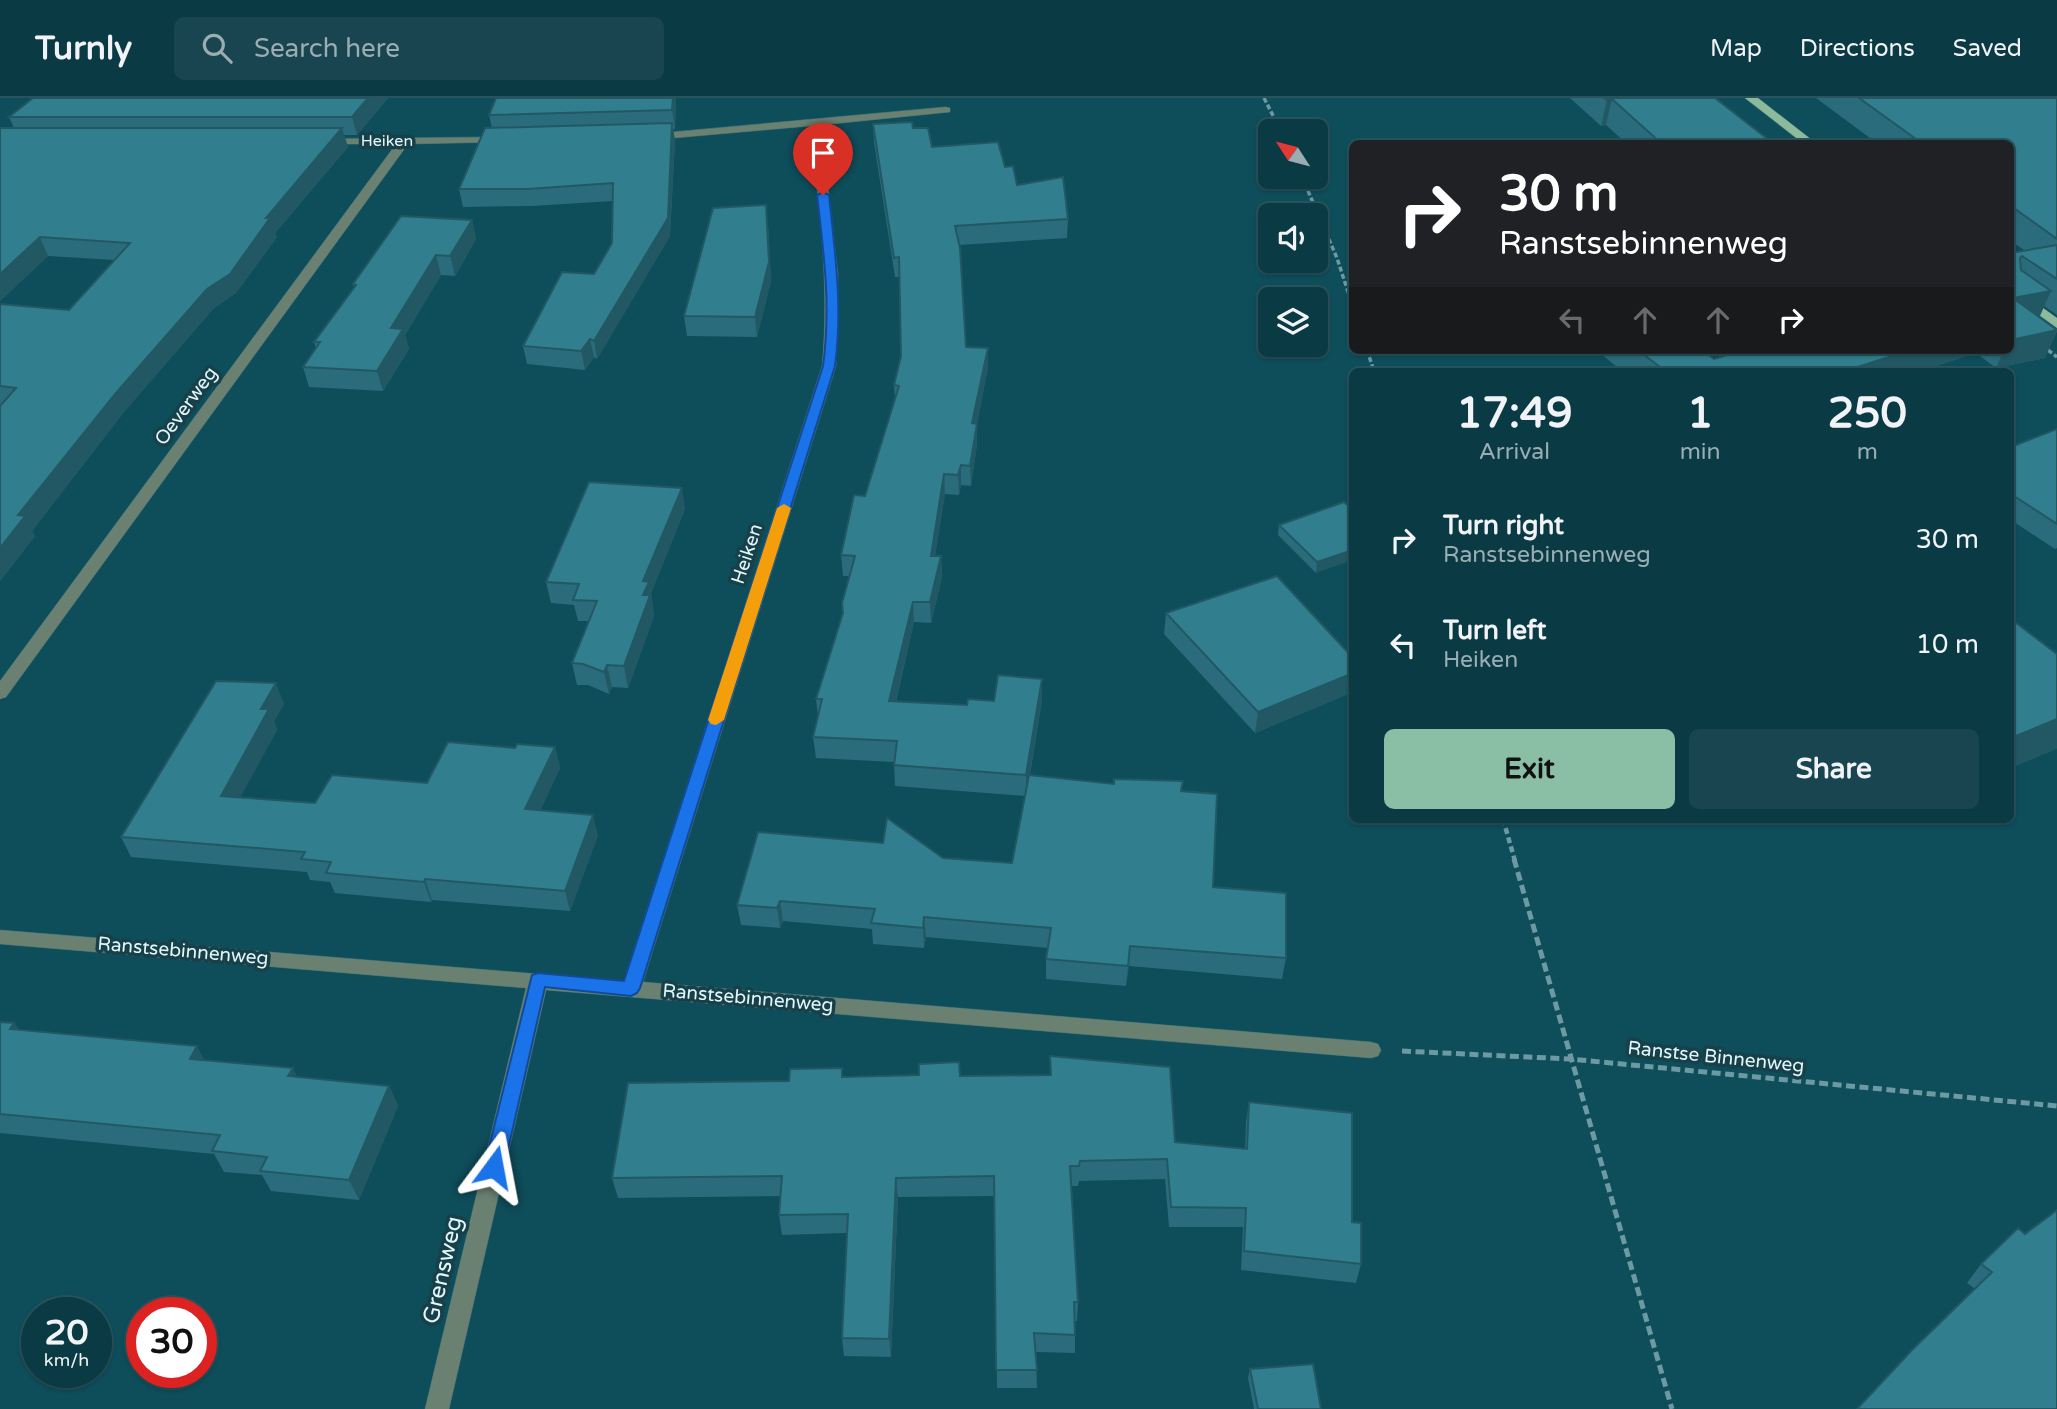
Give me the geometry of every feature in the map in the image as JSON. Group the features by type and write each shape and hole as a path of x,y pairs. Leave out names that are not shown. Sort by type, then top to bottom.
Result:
{"main road":[{"path":"1751,98 1807,140"},
{"path":"2014,291 2057,324"}],"street":[{"path":"632,138 946,110"},
{"name":"Heiken","path":"631,988 829,366 834,326 834,293 815,122"},
{"name":"Heiken","path":"307,141 511,140"},
{"name":"Oeverweg","path":"0,693 404,141"},
{"name":"Ranstsebinnenweg","path":"0,937 1371,1050"},
{"name":"Grensweg","path":"437,1409 538,980"}],"path":[{"path":"1264,98 1275,119"},
{"path":"1307,189 1337,258 1349,295"},
{"path":"1504,823 1672,1409"},
{"name":"Ranstse Binnenweg","path":"1371,1050 1570,1059 2057,1106"}],"building":[{"path":"33,98 368,98 352,117 9,117"},
{"path":"496,98 673,98 672,110 489,115"},
{"path":"1604,98 1715,98 1769,140 1658,140 1612,99"},
{"path":"1859,98 2057,98 2057,239 2014,208 2014,140 1917,140"},
{"path":"912,122 913,128 928,128 932,147 998,142 1005,167 1013,166 1017,185 1063,177 1068,219 955,226 960,248 966,347 988,348 972,423 977,424 970,466 961,465 958,475 944,474 931,556 941,556 930,602 913,602 889,701 967,705 968,699 994,701 998,675 1042,679 1026,775 894,765 897,741 813,737 822,699 816,699 843,613 842,603 855,556 841,555 854,495 865,496 899,386 894,385 901,356 899,257 894,258 873,124"},
{"path":"672,123 668,218 594,341 590,339 581,351 523,346 562,272 594,274 612,243 613,183 528,189 459,189 485,128"},
{"path":"0,128 342,128 266,218 270,218 230,274 207,289 116,393 18,515 25,516 0,548 0,406 16,388 0,386 0,304 69,310 130,243 40,237 0,274"},
{"path":"766,205 769,262 755,317 684,316 713,208"},
{"path":"401,216 472,220 450,256 436,255 391,328 403,329 377,371 303,367 320,342 314,342 356,285 353,284"},
{"path":"2057,245 2057,279 2022,256 2020,258 2021,270 2051,291 2014,298 2014,252"},
{"path":"2014,299 2057,330 2014,339"},
{"path":"1643,354 1707,354 1714,359 1731,354 1898,354 1854,368 1661,368"},
{"path":"2057,429 2057,524 2014,496 2014,446"},
{"path":"589,482 682,488 643,581 649,582 643,595 650,595 624,666 607,665 604,672 572,663 597,601 573,600 579,584 546,582"},
{"path":"1344,502 1349,506 1349,551 1317,562 1279,525"},
{"path":"1277,576 1349,654 1349,675 1258,712 1166,613"},
{"path":"2014,621 2057,654 2057,719 2014,737"},
{"path":"216,681 276,683 261,709 269,709 221,796 315,803 332,775 427,783 448,742 515,748 517,744 555,747 525,809 593,815 565,891 326,873 331,862 301,859 305,852 121,837"},
{"path":"1029,775 1114,784 1114,779 1183,781 1181,791 1217,794 1213,887 1286,893 1286,958 1130,946 1128,966 1046,959 1051,928 924,917 923,928 871,923 875,909 780,901 777,908 737,905 758,832 883,843 887,818 943,858 1012,863"},
{"path":"0,1022 14,1023 10,1029 197,1046 190,1059 293,1068 288,1076 389,1086 349,1180 260,1171 267,1157 212,1151 220,1135 0,1114"},
{"path":"1050,1056 1170,1067 1175,1142 1247,1149 1249,1102 1352,1113 1352,1222 1361,1223 1361,1264 1244,1251 1246,1208 1171,1207 1167,1159 1080,1161 1079,1166 1070,1166 1078,1302 1074,1302 1075,1335 1034,1333 1037,1370 996,1370 994,1176 896,1178 889,1339 842,1338 848,1214 779,1215 782,1176 612,1178 628,1083 789,1081 790,1069 842,1068 842,1077 919,1075 919,1064 959,1062 960,1076 1051,1075"},
{"path":"2057,1210 2057,1409 1857,1409 1912,1350 1992,1272 1981,1264 2018,1228 2025,1234"},
{"path":"1313,1364 1321,1409 1258,1409 1250,1369"}],"slow traffic":[{"path":"716,720 784,508"}],"route":[{"path":"494,1167 538,980 631,988 829,366 834,326 834,293 823,195"}]}
